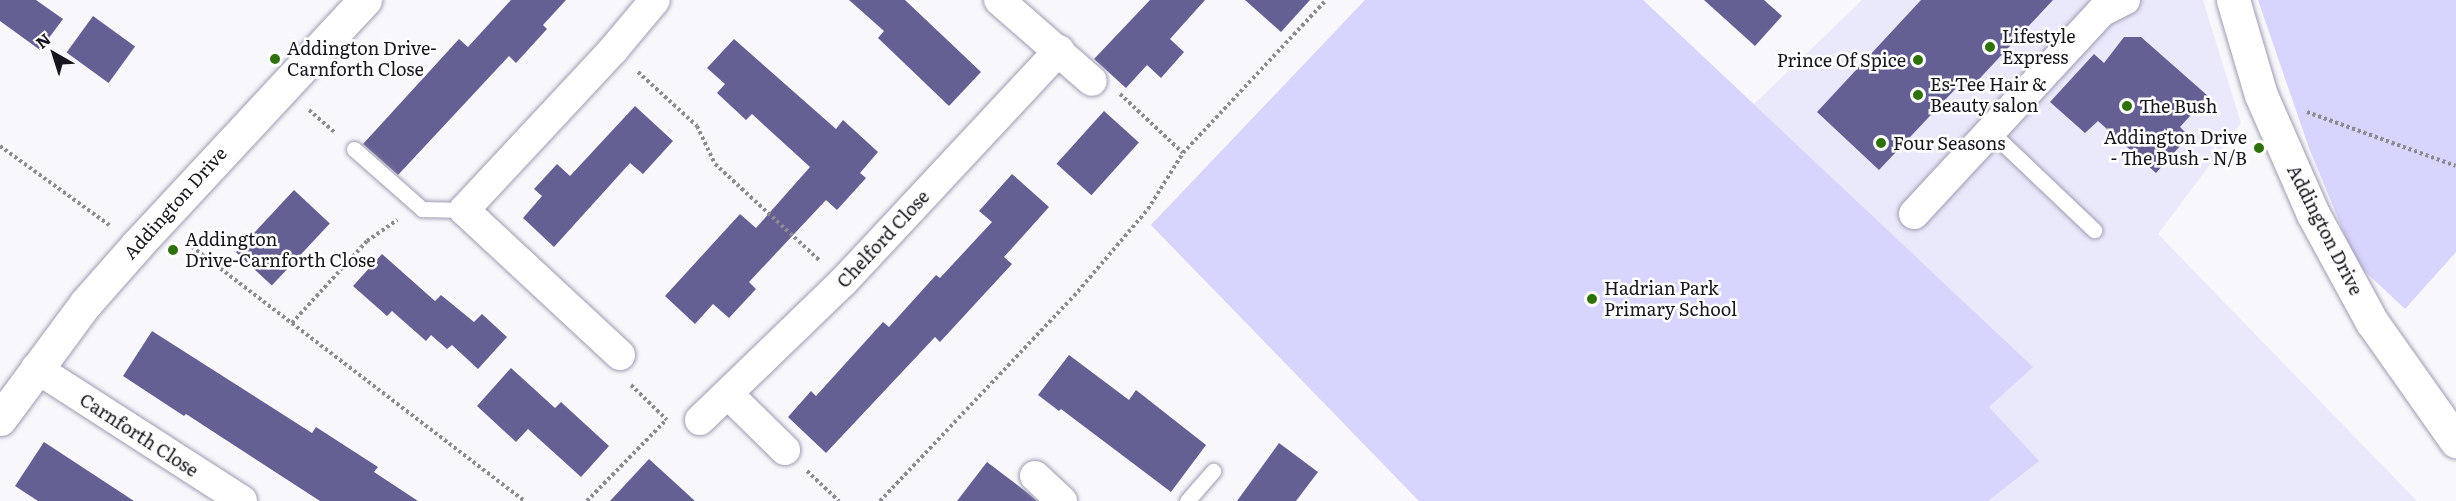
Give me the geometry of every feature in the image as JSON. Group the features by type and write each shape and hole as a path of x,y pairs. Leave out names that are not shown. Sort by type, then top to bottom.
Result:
{"street":[{"name":"Addington Drive","path":"0,419 85,304 283,86 365,0"},
{"path":"620,355 464,210 613,50 654,0"},
{"path":"999,0 1092,81"},
{"path":"1914,214 2101,12 2125,0"},
{"name":"Addington Drive","path":"2233,0 2261,95 2313,214 2372,322 2456,441"},
{"name":"Chelford Close","path":"700,420 843,282 1059,51"},
{"name":"Carnforth Close","path":"36,368 242,501"},
{"path":"728,394 785,450"},
{"path":"1035,476 1062,501"}],"lane":[{"path":"1990,131 2094,230"},
{"path":"354,149 422,208 464,210"},
{"path":"1187,501 1213,471"}],"path":[{"path":"880,501 1081,287 1148,209 1183,153 1326,0"},
{"path":"613,50 697,126 715,164 843,282"},
{"path":"1092,81 1114,89 1183,153"},
{"path":"283,86 354,149"},
{"path":"2261,95 2456,166"},
{"path":"0,146 148,233 292,323 525,501"},
{"path":"292,323 367,241 390,223 422,208"},
{"path":"620,355 621,375 666,420 700,420"},
{"path":"587,501 666,420"},
{"path":"785,450 839,501"}],"shaded area":[{"name":"Hadrian Park Primary School","path":"1365,0 1643,0 1754,104 1862,0 2203,0 2241,123 2158,234 2417,501 1419,501 1151,225"},
{"name":"Hadrian Park Primary School","path":"1365,0 1643,0 2033,367 1989,407 2039,461 1988,501 1419,501 1151,225"},
{"path":"2258,0 2456,0 2456,252 2405,309 2357,264 2309,148"}],"building":[{"path":"0,0 36,0 63,19 40,50 0,21"},
{"path":"511,0 566,0 543,25 547,29 516,63 509,56 398,175 363,144 459,39 468,47"},
{"path":"849,0 905,0 981,72 949,106 878,38 884,31"},
{"path":"1150,0 1205,0 1170,39 1184,52 1161,78 1147,65 1126,88 1094,59"},
{"path":"1245,0 1310,0 1281,32"},
{"path":"1704,0 1764,0 1782,16 1755,46"},
{"path":"1921,0 2053,0 1968,91 1960,84 1879,170 1817,112"},
{"path":"93,16 135,47 109,83 67,52"},
{"name":"The Bush","path":"2124,37 2141,37 2208,96 2180,127 2189,136 2156,173 2098,121 2085,133 2050,102 2094,54 2104,63"},
{"path":"734,39 836,129 843,120 878,152 860,173 866,178 837,210 826,200 749,282 756,289 729,318 713,304 695,324 665,296 740,214 756,228 810,167 752,114 746,120 717,93 725,84 707,68"},
{"path":"635,106 673,141 643,174 630,163 554,247 523,218 542,196 534,189 557,164 570,176"},
{"path":"1104,111 1139,142 1091,195 1056,164"},
{"path":"1012,174 1049,207 1004,257 1012,264 940,342 935,337 826,453 788,417 811,391 816,396 883,322 889,327 936,275 940,278 992,222 979,211"},
{"path":"294,190 330,223 272,286 236,252"},
{"path":"382,254 435,301 441,295 474,322 482,314 507,337 478,369 452,345 447,349 431,335 426,341 392,311 387,316 353,286"},
{"path":"152,331 312,433 316,427 378,467 374,472 418,501 320,501 186,414 184,416 123,376"},
{"path":"1069,355 1129,400 1136,390 1206,445 1171,492 1061,409 1059,411 1038,395"},
{"path":"511,368 555,408 561,402 609,446 581,477 528,429 516,442 477,406"},
{"path":"44,442 134,501 38,501 15,486"},
{"path":"1279,443 1318,472 1296,501 1237,501"},
{"path":"649,459 695,501 610,501"},
{"path":"987,462 1029,494 1037,501 957,501"}],"place":[{"name":"Lifestyle Express","path":"1990,47"},
{"name":"Addington Drive- Carnforth Close","path":"275,59"},
{"name":"Prince Of Spice","path":"1918,60"},
{"name":"Es-Tee Hair & Beauty salon","path":"1918,95"},
{"name":"The Bush","path":"2127,106"},
{"name":"Four Seasons","path":"1881,143"},
{"name":"Addington Drive - The Bush - N/B","path":"2259,148"},
{"name":"Addington Drive-Carnforth Close","path":"173,250"},
{"name":"Hadrian Park Primary School","path":"1592,299"}]}
